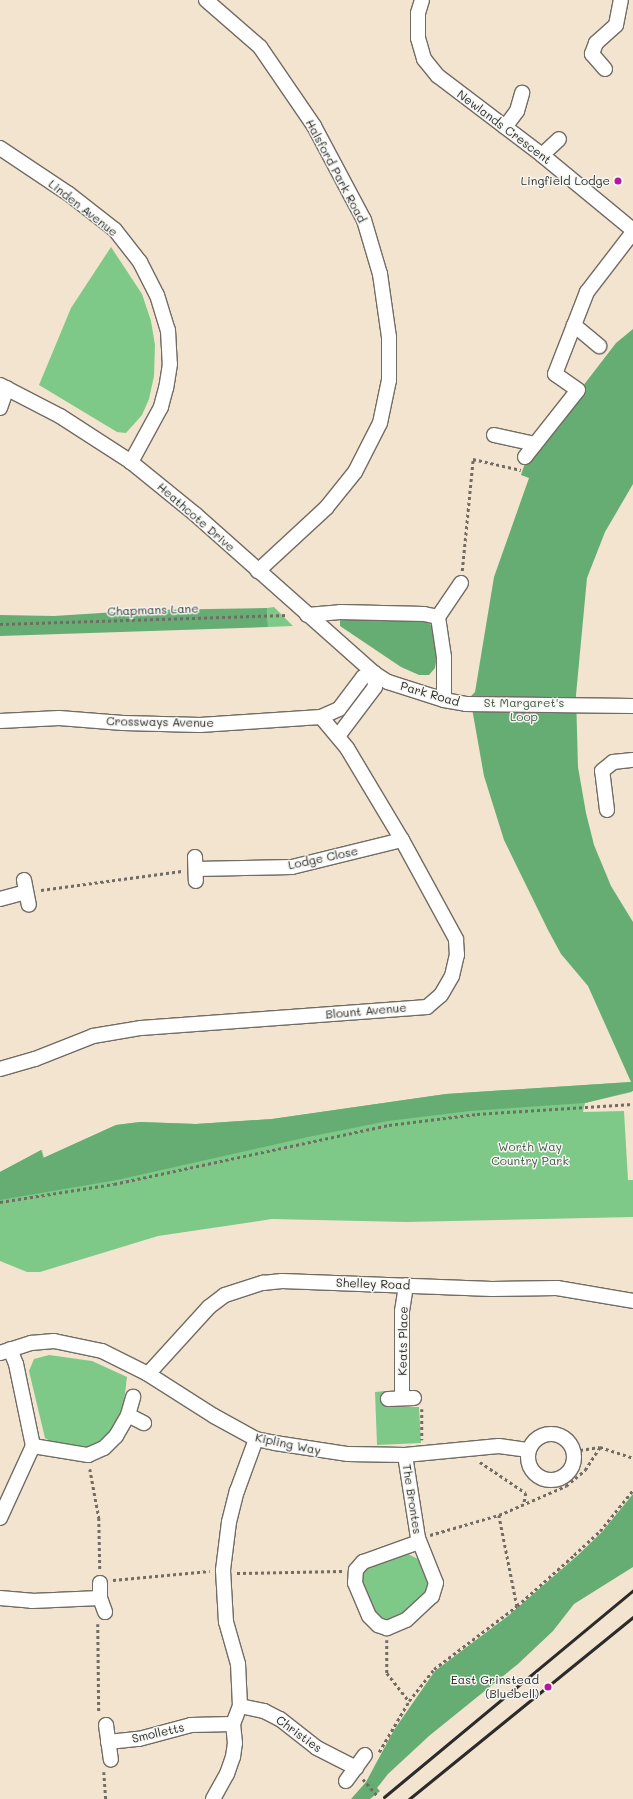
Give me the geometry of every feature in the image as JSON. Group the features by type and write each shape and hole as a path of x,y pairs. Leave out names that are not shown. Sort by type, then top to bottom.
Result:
{"street":[{"name":"Halsford Park Road","path":"206,0 260,47 314,126 364,220 380,274 389,337 389,380 380,423 355,472 326,508 258,570"},
{"name":"Newlands Crescent","path":"422,0 418,13 418,38 424,59 438,76 542,155 633,231 587,292 555,374 578,390 536,444"},
{"path":"605,70 592,54 596,43 616,25 621,0"},
{"path":"505,127 517,111 522,94"},
{"path":"542,155 559,139"},
{"name":"Linden Avenue","path":"0,148 69,194 115,230 140,262 157,295 168,330 170,364 161,407 132,462"},
{"path":"574,325 599,346"},
{"name":"Heathcote Drive","path":"4,386 60,416 132,462 195,514 374,673"},
{"path":"0,408 4,386"},
{"path":"494,435 536,444 525,457"},
{"path":"444,700 444,657 438,617 461,583"},
{"path":"307,614 340,612 416,613 438,617"},
{"path":"321,717 339,709 363,677 374,673 375,687 338,736"},
{"name":"Park Road","path":"374,673 388,682 444,700 483,704 633,706"},
{"name":"Crossways Avenue","path":"0,721 59,718 123,723 200,725 321,717"},
{"name":"Blount Avenue","path":"0,1069 36,1059 93,1036 141,1028 427,1006 441,995 452,976 458,955 456,938 402,840 338,736 321,717"},
{"path":"607,810 602,771 613,762 633,760"},
{"name":"Lodge Close","path":"196,869 292,867 402,840"},
{"path":"0,899 26,892"},
{"name":"Shelley Road","path":"148,1374 208,1306 224,1295 244,1287 282,1281 492,1289 557,1288 633,1301"},
{"name":"Keats Place","path":"406,1285 402,1311 413,1401"},
{"name":"Kipling Way","path":"5,1351 31,1343 54,1341 84,1345 102,1350 148,1374 214,1416 256,1439 348,1454 405,1455 464,1448 499,1446 529,1450"},
{"path":"0,1518 33,1446 16,1364 5,1351"},
{"path":"33,1446 88,1455 104,1448 112,1440 128,1415 133,1397"},
{"path":"388,1399 413,1401"},
{"path":"128,1415 144,1423"},
{"path":"550,1434 567,1440 574,1451 574,1458 570,1471 560,1478 550,1480 539,1477 531,1469 528,1458 529,1450 538,1438 550,1434"},
{"path":"214,1799 227,1774 233,1757 235,1743 233,1724 240,1706 238,1664 226,1622 222,1571 229,1522 236,1491 256,1439"},
{"name":"The Brontes","path":"387,1628 406,1620 434,1591 434,1576 419,1540 405,1455"},
{"name":"The Brontes","path":"356,1570 363,1562 419,1540"},
{"path":"356,1570 355,1584 369,1616 378,1625 387,1628"},
{"path":"100,1583 100,1598 105,1612"},
{"path":"0,1598 32,1601 100,1598"},
{"name":"Christies","path":"240,1706 264,1711 280,1718 317,1748 361,1774"},
{"path":"103,1722 108,1742 107,1764"},
{"name":"Smolletts","path":"108,1742 139,1739 184,1726 233,1724"},
{"path":"352,1783 361,1774 371,1755"}],"path":[{"path":"461,583 473,459 520,472 525,457"},
{"name":"Chapmans Lane","path":"0,624 307,614"},
{"path":"26,892 196,869"},
{"path":"0,1202 114,1184 389,1125 477,1114 633,1104"},
{"path":"413,1401 423,1453"},
{"path":"419,1540 499,1515 566,1486 585,1470 600,1447"},
{"path":"574,1451 600,1447 633,1458"},
{"path":"464,1448 467,1455 526,1493 524,1505"},
{"path":"88,1455 99,1518 100,1583 105,1580 222,1571 356,1570"},
{"path":"371,1755 409,1702 443,1661 517,1606 600,1531 633,1490"},
{"path":"499,1515 517,1606"},
{"path":"103,1722 98,1619 105,1612"},
{"path":"387,1628 387,1673 409,1702"},
{"path":"106,1799 107,1764"},
{"path":"352,1783 361,1774 378,1796"}],"green space":[{"path":"111,247 142,294 151,321 155,345 154,376 149,399 142,415 126,433 117,432 39,385 71,308"},
{"name":"St Margaret's Loop","path":"633,329 633,484 605,532 587,578 576,695 578,767 586,813 594,845 611,886 633,922 633,1091 585,1103 470,1111 388,1121 308,1137 117,1180 0,1200 0,1172 41,1150 43,1158 116,1125 140,1122 196,1124 272,1119 446,1094 631,1082 588,986 561,954 504,840 484,776 470,697 475,692 494,577 529,478 521,475 526,460 616,343"},
{"path":"274,607 293,626 268,627 267,608"},
{"path":"267,608 268,627 0,636 0,615 54,616 148,610"},
{"path":"343,618 423,620 433,626 437,656 435,668 429,675 419,675 401,667 340,626 340,620"},
{"name":"Worth Way Country Park","path":"631,1082 632,1092 585,1103 583,1112 624,1111 628,1180 633,1180 633,1217 406,1222 272,1219 158,1236 40,1272 27,1272 0,1261 0,1172 42,1150 44,1158 116,1125 140,1122 196,1124 272,1119 446,1094"},
{"path":"49,1355 92,1361 127,1377 123,1410 114,1429 102,1442 86,1449 53,1443 45,1438 29,1371 34,1359"},
{"path":"385,1391 385,1407 419,1407 421,1443 377,1445 375,1392"},
{"path":"633,1494 633,1567 574,1604 553,1631 518,1664 429,1736 388,1774 377,1788 380,1791 370,1799 351,1799 366,1782 394,1730 435,1671 508,1616 577,1556 602,1532"},
{"path":"406,1553 420,1560 429,1587 425,1594 401,1616 389,1620 381,1619 375,1615 360,1583 362,1569"}],"railway":[{"path":"384,1797 633,1590"},
{"path":"409,1799 633,1617"}],"place":[{"name":"Lingfield Lodge","path":"618,181"},
{"name":"East Grinstead (Bluebell)","path":"548,1687"}]}
